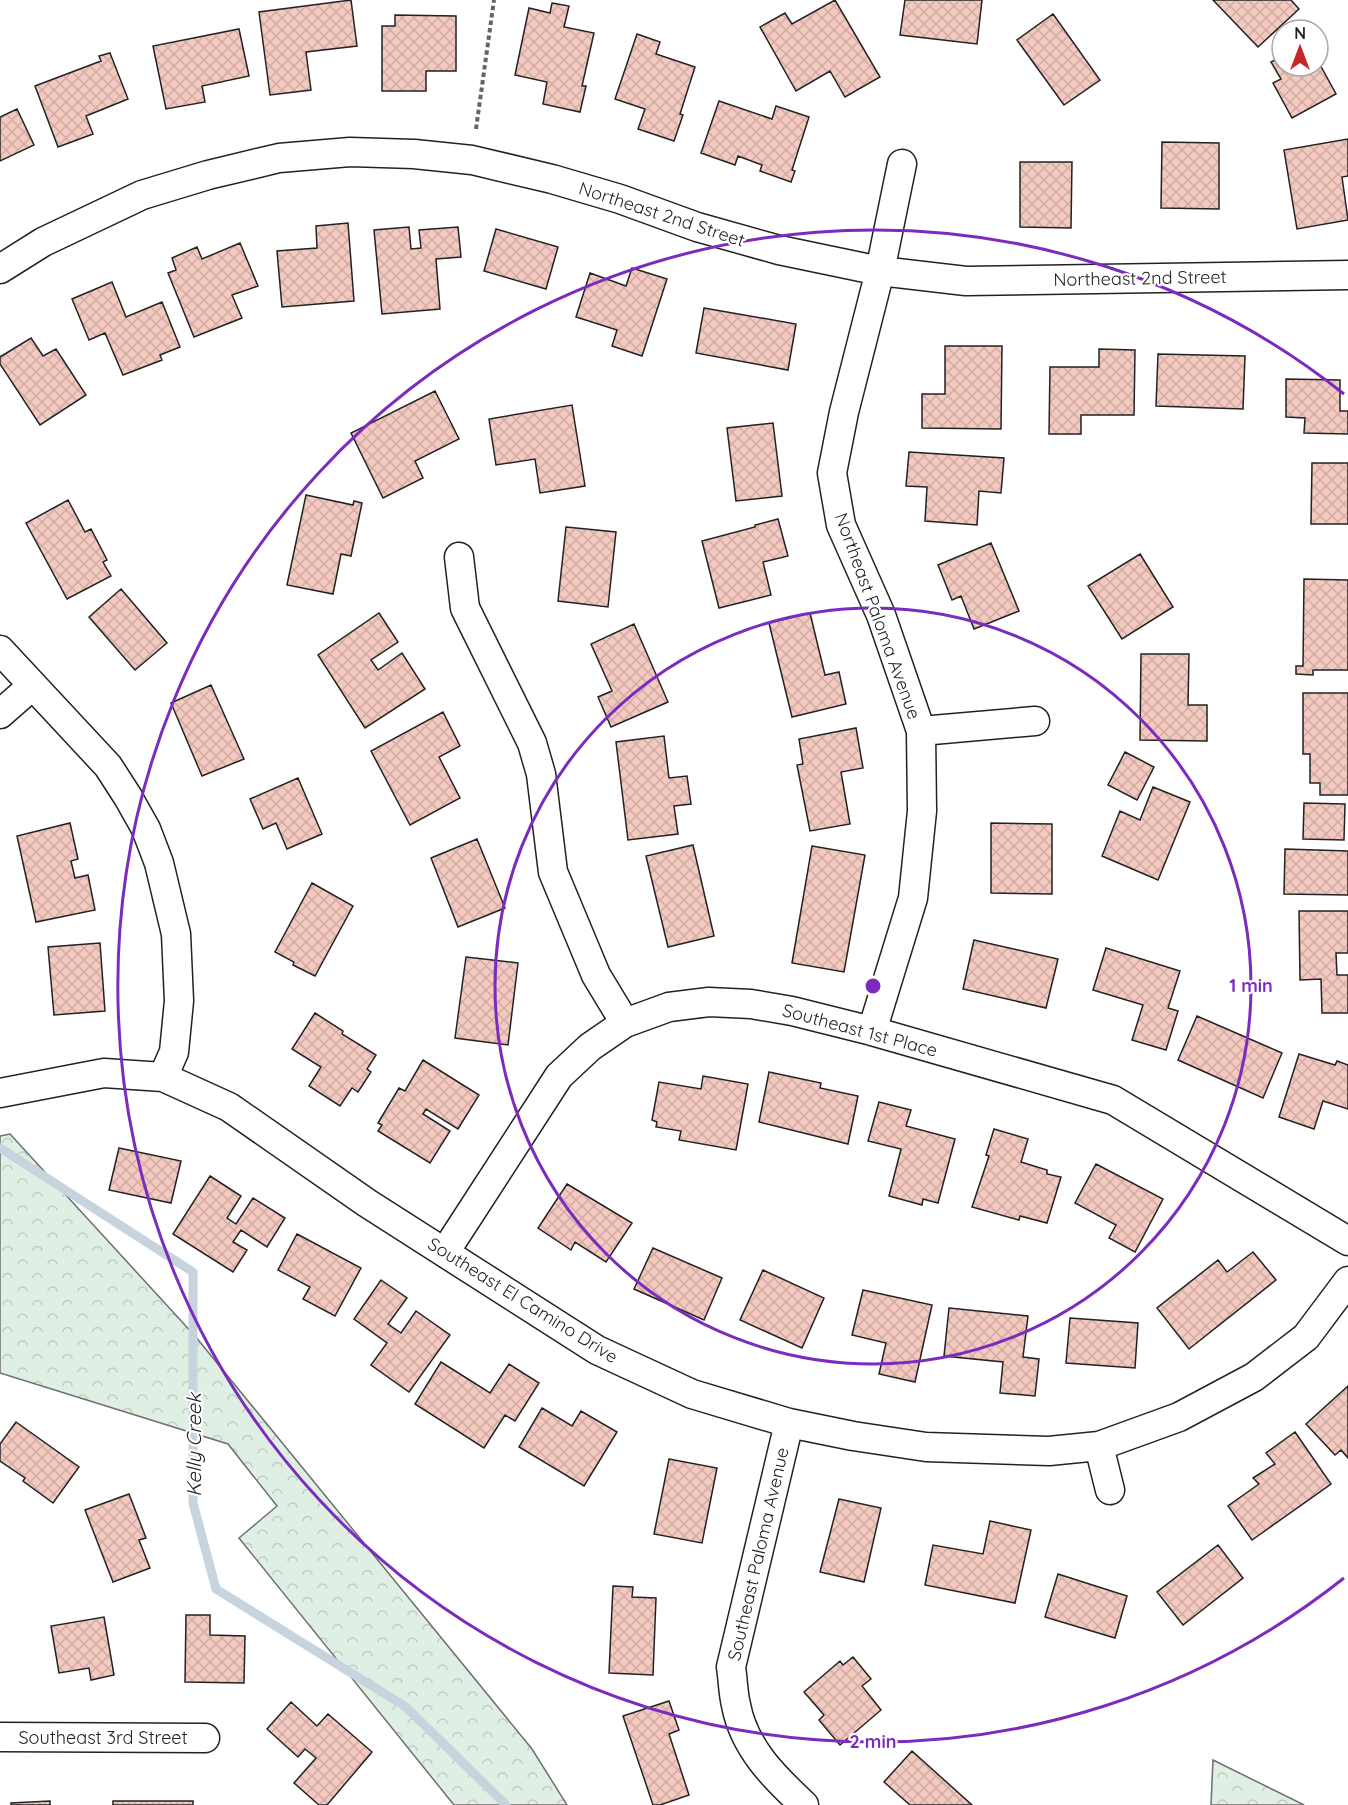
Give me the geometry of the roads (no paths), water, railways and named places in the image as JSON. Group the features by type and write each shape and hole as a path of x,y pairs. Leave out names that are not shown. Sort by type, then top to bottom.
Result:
{"street":[{"name":"Northeast 2nd Street","path":"0,269 43,242 142,195 208,175 279,158 350,152 414,154 471,160 586,189 697,227 779,250 880,271 966,281 1348,275"},
{"name":"Northeast Paloma Avenue","path":"872,1031 913,898 922,812 921,731 881,615 841,525 832,472 844,412 880,271 902,164"},
{"path":"459,557 465,608 532,743 541,774 553,872 596,975 625,1023"},
{"path":"0,650 108,766 146,829 159,863 176,934 179,1001 174,1052 163,1077"},
{"path":"0,714 32,686"},
{"path":"921,731 1035,721"},
{"name":"Southeast 1st Place","path":"445,1252 560,1076 590,1047 625,1023 669,1008 720,1003 751,1004 792,1011 872,1031 1113,1101 1348,1241"},
{"name":"Southeast El Camino Drive","path":"0,1093 104,1073 163,1077 230,1107 367,1203 597,1350 692,1394 789,1423 852,1436 926,1447 1049,1451 1099,1446 1179,1417 1254,1377 1306,1337 1348,1281"},
{"name":"Southeast Paloma Avenue","path":"789,1423 731,1667 736,1707 749,1744 773,1776 804,1805"},
{"path":"1099,1446 1110,1490"},
{"name":"Southeast 3rd Street","path":"0,1737 205,1738"}],"waterway":[{"name":"Kelly Creek","path":"0,1148 193,1272 193,1503 216,1589 406,1707 506,1805"}]}
